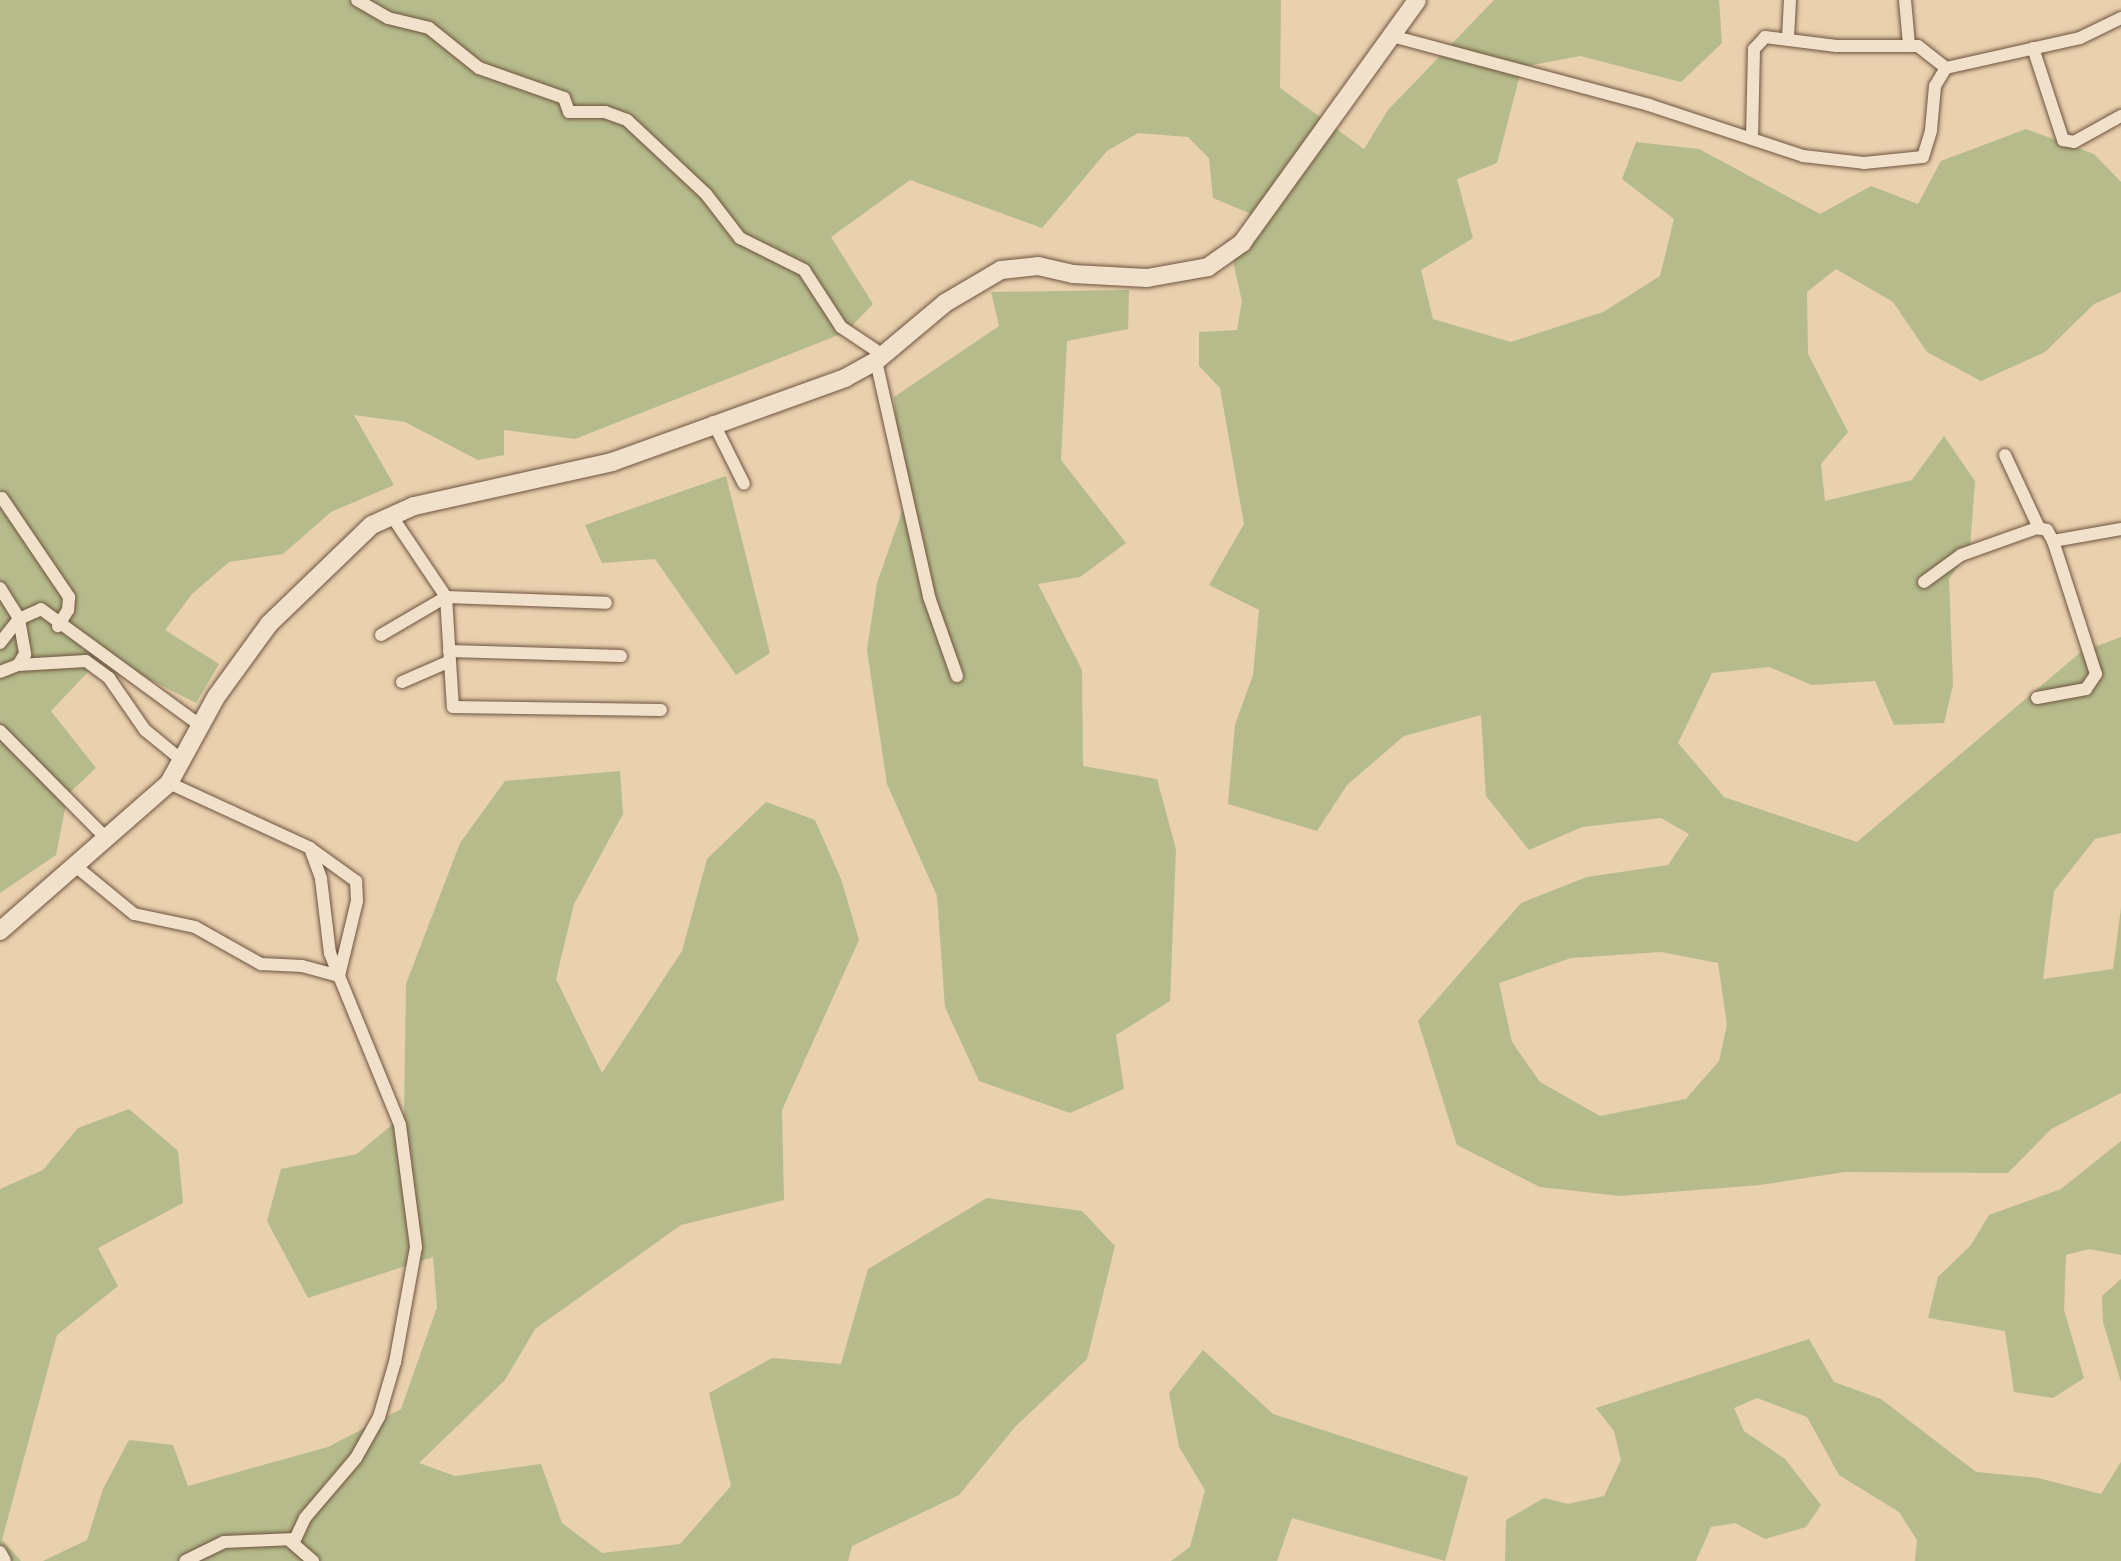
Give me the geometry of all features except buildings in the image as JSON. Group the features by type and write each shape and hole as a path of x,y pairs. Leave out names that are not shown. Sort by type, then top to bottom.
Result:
{"street":[{"path":"357,0 388,18 429,28 478,68 564,98 569,112 605,112 626,120 706,194 740,238 804,270 841,327 879,358 929,597 957,676"},
{"path":"1,930 169,783 184,762 216,697 294,595 372,525 442,499 580,472 845,378 879,358 945,303 1001,270 1038,266 1073,274 1147,278 1208,267 1242,243 1417,0"},
{"path":"1788,38 1790,0"},
{"path":"1905,0 1909,45"},
{"path":"1392,36 1815,159 1864,164 1915,161 1926,151 1936,86 1946,68 2080,38 2121,18"},
{"path":"1752,138 1756,43 1765,38 1836,46 1924,47 1946,68"},
{"path":"2033,48 2062,140 2074,142 2121,116"},
{"path":"713,422 744,484"},
{"path":"2005,455 2040,528 2053,541 2096,674 2086,689 2037,698"},
{"path":"2,498 69,597 68,610 58,626"},
{"path":"391,515 446,597 453,707 661,710"},
{"path":"1924,582 1978,548 2040,528"},
{"path":"2053,541 2121,528"},
{"path":"0,588 19,619 25,654 18,665"},
{"path":"381,635 446,597 606,602"},
{"path":"0,643 19,619 42,609 58,626 202,726"},
{"path":"402,682 450,656 621,656"},
{"path":"0,672 18,665 86,660 109,678 145,730 184,762"},
{"path":"0,731 106,838"},
{"path":"169,783 310,848 351,875 358,884 340,976"},
{"path":"185,1561 224,1542 298,1537 305,1518 356,1458 376,1426 395,1362 415,1259 414,1216 400,1125 330,953 321,879 310,848"},
{"path":"72,864 134,914 196,926 261,964 302,966 340,976"},
{"path":"289,1540 312,1561"},
{"path":"0,1552 5,1561"}],"green space":[{"path":"0,0 1281,0 1280,88 1364,149 1388,110 1494,0 1719,0 1722,43 1681,82 1580,56 1522,67 1497,163 1457,179 1473,238 1421,270 1433,319 1511,342 1603,312 1660,276 1674,219 1622,179 1636,142 1699,149 1820,214 1871,186 1918,204 1941,161 2026,129 2094,154 2121,182 2121,292 2094,304 2045,352 1981,381 1927,352 1893,302 1836,269 1807,292 1808,354 1848,432 1821,464 1825,501 1912,480 1944,436 1975,481 1970,548 1949,579 1953,685 1944,723 1894,725 1875,681 1812,685 1769,667 1712,673 1678,743 1724,797 1857,842 2081,652 2121,637 2121,833 2095,839 2054,891 2043,979 2113,969 2121,908 2121,1093 2051,1129 2008,1173 1845,1172 1760,1185 1620,1196 1540,1187 1457,1145 1418,1021 1521,903 1587,877 1668,865 1689,834 1661,818 1582,827 1529,850 1486,796 1481,715 1404,736 1347,785 1317,831 1228,804 1235,725 1253,675 1259,610 1209,585 1244,524 1220,388 1199,366 1199,332 1237,330 1242,301 1231,253 1261,218 1213,198 1209,158 1188,137 1138,133 1107,151 1042,228 910,180 831,237 873,304 846,332 575,439 504,430 504,455 478,460 405,422 354,415 394,485 331,512 283,554 229,562 192,594 165,630 219,664 196,703 103,656 51,711 96,768 68,794 56,855 0,893","holes":["1661,952 1718,963 1727,1025 1719,1061 1686,1099 1600,1116 1540,1082 1512,1042 1499,983 1571,958"]},
{"path":"1129,290 1128,329 1067,341 1061,460 1126,543 1080,577 1038,584 1082,670 1083,766 1157,779 1176,849 1170,1001 1116,1035 1124,1089 1070,1113 979,1081 945,1007 937,896 887,784 867,650 877,583 904,506 894,397 999,326 991,292"},
{"path":"726,476 770,653 736,675 655,559 602,563 585,525"},
{"path":"620,771 623,814 574,904 556,979 602,1073 682,951 707,859 766,802 815,820 841,879 859,940 782,1110 784,1200 681,1225 535,1329 505,1380 419,1463 455,1476 541,1464 562,1523 602,1553 680,1544 731,1486 709,1393 772,1358 841,1364 868,1269 987,1198 1082,1211 1115,1246 1087,1359 1015,1427 959,1495 852,1546 848,1561 43,1561 87,1540 103,1489 129,1440 173,1445 188,1486 328,1447 401,1409 437,1307 433,1257 308,1298 267,1221 281,1169 357,1154 404,1115 406,984 460,843 505,781"},
{"path":"129,1109 178,1151 183,1203 98,1248 118,1286 57,1335 2,1540 21,1561 0,1561 0,1189 43,1170 78,1128"},
{"path":"2121,1141 2121,1255 2089,1249 2066,1255 2064,1310 2084,1378 2053,1398 2014,1392 2005,1331 1928,1318 1938,1277 1971,1245 1989,1215 2061,1189"},
{"path":"2121,1279 2121,1382 2103,1322 2102,1296"},
{"path":"1809,1339 1834,1382 1881,1399 1976,1472 2038,1478 2101,1494 2121,1462 2121,1561 1915,1561 1917,1540 1899,1512 1839,1475 1807,1417 1757,1398 1734,1408 1744,1431 1785,1459 1821,1505 1806,1527 1765,1539 1735,1523 1711,1527 1696,1561 1505,1561 1506,1520 1544,1498 1568,1504 1604,1496 1621,1460 1614,1431 1596,1408"},
{"path":"1203,1350 1273,1414 1468,1477 1445,1561 1292,1518 1277,1561 1171,1561 1190,1547 1205,1490 1179,1447 1169,1393"}]}
